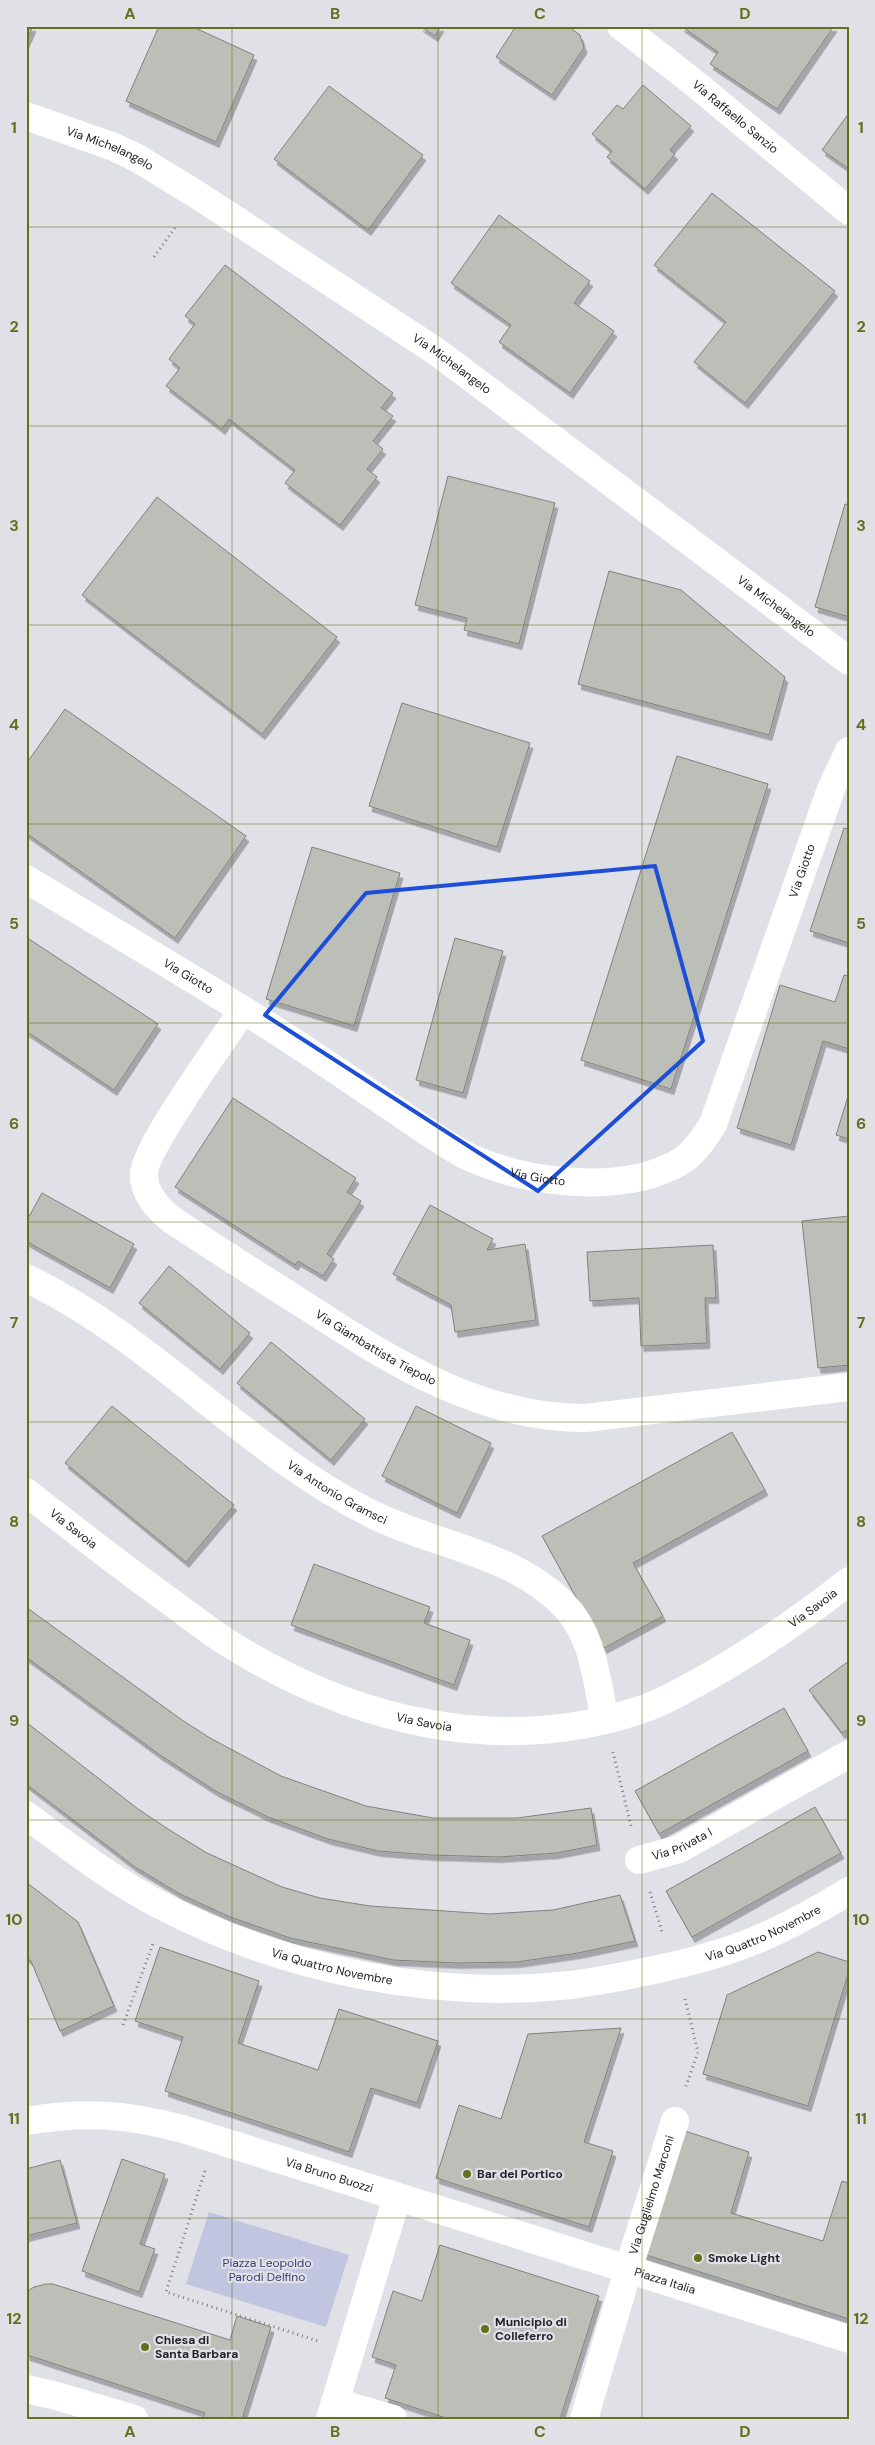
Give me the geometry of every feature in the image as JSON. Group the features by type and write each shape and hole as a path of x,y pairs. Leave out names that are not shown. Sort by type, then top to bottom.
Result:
{"street":[{"name":"Via Raffaello Sanzio","path":"621,26 849,211"},
{"name":"Via Michelangelo","path":"26,116 105,143 137,158 396,324 507,402 849,661"},
{"name":"Via Giotto","path":"26,879 243,1010 452,1147 481,1162 508,1171 552,1179 592,1182 643,1176 666,1169 684,1159 702,1142 713,1124 831,789 849,751"},
{"name":"Via Giambattista Tiepolo","path":"243,1010 153,1146 144,1172 145,1187 160,1210 172,1220 353,1337 409,1370 466,1396 517,1411 548,1417 586,1418 849,1387"},
{"name":"Via Antonio Gramsci","path":"26,1278 84,1309 123,1334 295,1468 351,1503 393,1524 505,1565 550,1593 575,1617 584,1632 590,1649 604,1720"},
{"name":"Via Savoia","path":"26,1492 96,1547 226,1642 273,1668 344,1700 404,1720 468,1731 502,1732 568,1727 604,1720 651,1706 714,1673 802,1616 849,1581"},
{"name":"Via Privata I","path":"639,1860 679,1849 849,1754"},
{"name":"Via Quattro Novembre","path":"26,1815 106,1873 166,1908 213,1930 301,1960 365,1975 403,1981 484,1987 569,1985 673,1966 763,1937 849,1891"},
{"name":"Via Bruno Buozzi","path":"26,2121 77,2115 126,2116 215,2139 628,2270"},
{"name":"Via Guglielmo Marconi","path":"628,2270 675,2121"},
{"path":"393,2419 332,2410 397,2197"},
{"name":"Piazza Italia","path":"584,2419 628,2270 849,2339"},
{"path":"26,2389 53,2394 134,2419"}],"path":[{"name":"Via Privata I","path":"604,1720 639,1860"},
{"path":"639,1860 689,2010 698,2052 675,2121"},
{"path":"123,2025 166,1908"},
{"path":"215,2139 166,2292 349,2351"}],"highlighted area":[{"path":"655,866 703,1041 538,1191 265,1015 366,893"}],"green space":[{"name":"Piazza Leopoldo Parodi Delfino","path":"209,2212 349,2255 326,2327 186,2284"}],"building":[{"path":"26,26 33,26 26,42"},
{"path":"159,26 191,26 254,55 216,142 126,101"},
{"path":"420,26 441,26 435,36"},
{"path":"516,26 568,26 580,35 584,48 552,95 496,57"},
{"path":"681,26 834,26 777,109 710,64 718,52"},
{"path":"643,85 691,126 670,150 675,154 645,189 607,157 612,151 592,134 617,105 623,109"},
{"path":"329,86 423,155 368,230 274,159"},
{"path":"849,113 849,169 822,150"},
{"path":"712,193 835,291 745,403 694,362 726,322 654,265"},
{"path":"499,215 590,281 574,303 614,331 570,393 499,342 511,325 451,283"},
{"path":"225,265 393,393 381,408 393,416 373,441 383,449 367,469 377,477 340,525 285,483 295,470 229,419 222,429 166,386 180,368 169,359 195,324 185,316"},
{"path":"448,476 555,503 519,644 464,630 467,618 415,605"},
{"path":"157,497 337,637 262,734 82,595"},
{"path":"845,504 849,505 849,617 815,607"},
{"path":"609,571 681,590 785,677 769,735 578,684"},
{"path":"402,703 530,743 497,847 369,806"},
{"path":"65,709 246,836 175,938 26,833 26,764"},
{"path":"677,756 768,784 671,1089 581,1060"},
{"path":"844,828 849,829 849,943 810,931"},
{"path":"312,847 400,873 354,1026 266,999"},
{"path":"26,937 158,1024 114,1090 26,1031"},
{"path":"455,938 503,951 463,1093 416,1080"},
{"path":"844,975 849,976 849,1049 823,1041 791,1145 737,1128 780,985 835,1002"},
{"path":"849,1093 849,1139 836,1135"},
{"path":"233,1098 356,1178 347,1192 361,1201 327,1254 334,1259 323,1276 298,1261 295,1265 175,1187"},
{"path":"42,1193 134,1244 110,1288 26,1241 26,1222"},
{"path":"430,1205 493,1239 487,1250 525,1244 536,1320 455,1332 451,1305 393,1274"},
{"path":"849,1216 849,1365 818,1368 802,1221"},
{"path":"713,1245 716,1298 705,1298 707,1343 641,1346 639,1298 590,1301 587,1252"},
{"path":"169,1266 250,1333 220,1369 139,1303"},
{"path":"271,1342 365,1419 331,1460 237,1383"},
{"path":"112,1406 234,1505 186,1562 65,1463"},
{"path":"416,1406 491,1443 457,1513 382,1476"},
{"path":"732,1432 765,1490 633,1563 663,1616 604,1648 542,1536"},
{"path":"314,1564 430,1607 424,1623 470,1640 454,1685 291,1625"},
{"path":"26,1607 182,1720 210,1738 281,1776 366,1806 433,1818 517,1818 591,1808 597,1845 557,1853 499,1857 378,1851 328,1839 268,1817 217,1792 160,1755 26,1657"},
{"path":"849,1661 849,1729 842,1733 809,1690"},
{"path":"784,1708 808,1751 659,1834 635,1791"},
{"path":"26,1722 138,1809 168,1829 207,1853 282,1887 320,1898 370,1906 490,1914 553,1910 620,1895 635,1941 578,1953 517,1962 457,1963 393,1960 290,1938 230,1917 180,1894 135,1867 26,1784"},
{"path":"815,1807 841,1853 692,1937 666,1891"},
{"path":"26,1882 78,1922 114,2006 60,2031 31,1961 26,1957"},
{"path":"160,1947 259,1981 238,2043 318,2070 339,2009 438,2041 417,2103 371,2088 349,2152 165,2091 183,2037 135,2021"},
{"path":"818,1952 849,1962 849,1971 808,2106 703,2074 727,1995"},
{"path":"621,2028 584,2142 613,2151 589,2227 436,2178 459,2105 501,2119 528,2034"},
{"path":"682,2130 749,2152 731,2213 823,2241 842,2181 849,2183 849,2319 643,2254"},
{"path":"122,2159 165,2174 140,2244 155,2249 139,2292 82,2271"},
{"path":"60,2160 77,2223 26,2236 26,2169"},
{"name":"Municipio di Colleferro","path":"440,2245 599,2296 560,2419 449,2419 385,2398 396,2365 372,2357 393,2291 422,2301"},
{"name":"Chiesa di Santa Barbara","path":"53,2284 230,2340 237,2316 271,2327 242,2419 202,2419 205,2413 27,2355 26,2292 34,2287"}],"place":[{"name":"Bar del Portico","path":"467,2174"},
{"name":"Smoke Light","path":"698,2258"},
{"name":"Municipio di Colleferro","path":"485,2329"},
{"name":"Chiesa di Santa Barbara","path":"145,2347"}]}
